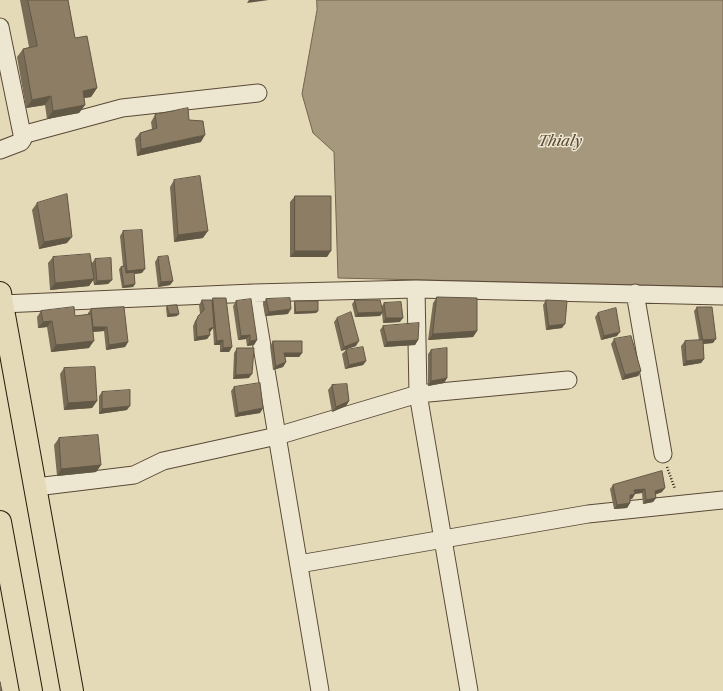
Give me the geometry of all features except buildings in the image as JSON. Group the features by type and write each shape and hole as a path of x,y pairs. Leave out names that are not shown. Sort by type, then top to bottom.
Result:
{"main road":[{"path":"1,298 72,691"},
{"path":"0,522 31,691"}],"street":[{"path":"0,27 23,139 21,142 0,150"},
{"path":"22,135 122,108 258,93"},
{"path":"416,289 418,394 468,691"},
{"path":"1,298 416,289 723,296"},
{"path":"253,293 320,691"},
{"path":"635,293 663,454"},
{"path":"36,487 134,475 163,461 277,436 418,394 568,380"},
{"path":"298,564 588,514 723,500"}],"path":[{"path":"663,454 680,504"}],"water":[{"name":"Thialy","path":"317,0 723,0 723,287 338,278 334,152 313,133 302,94 317,10"}]}
